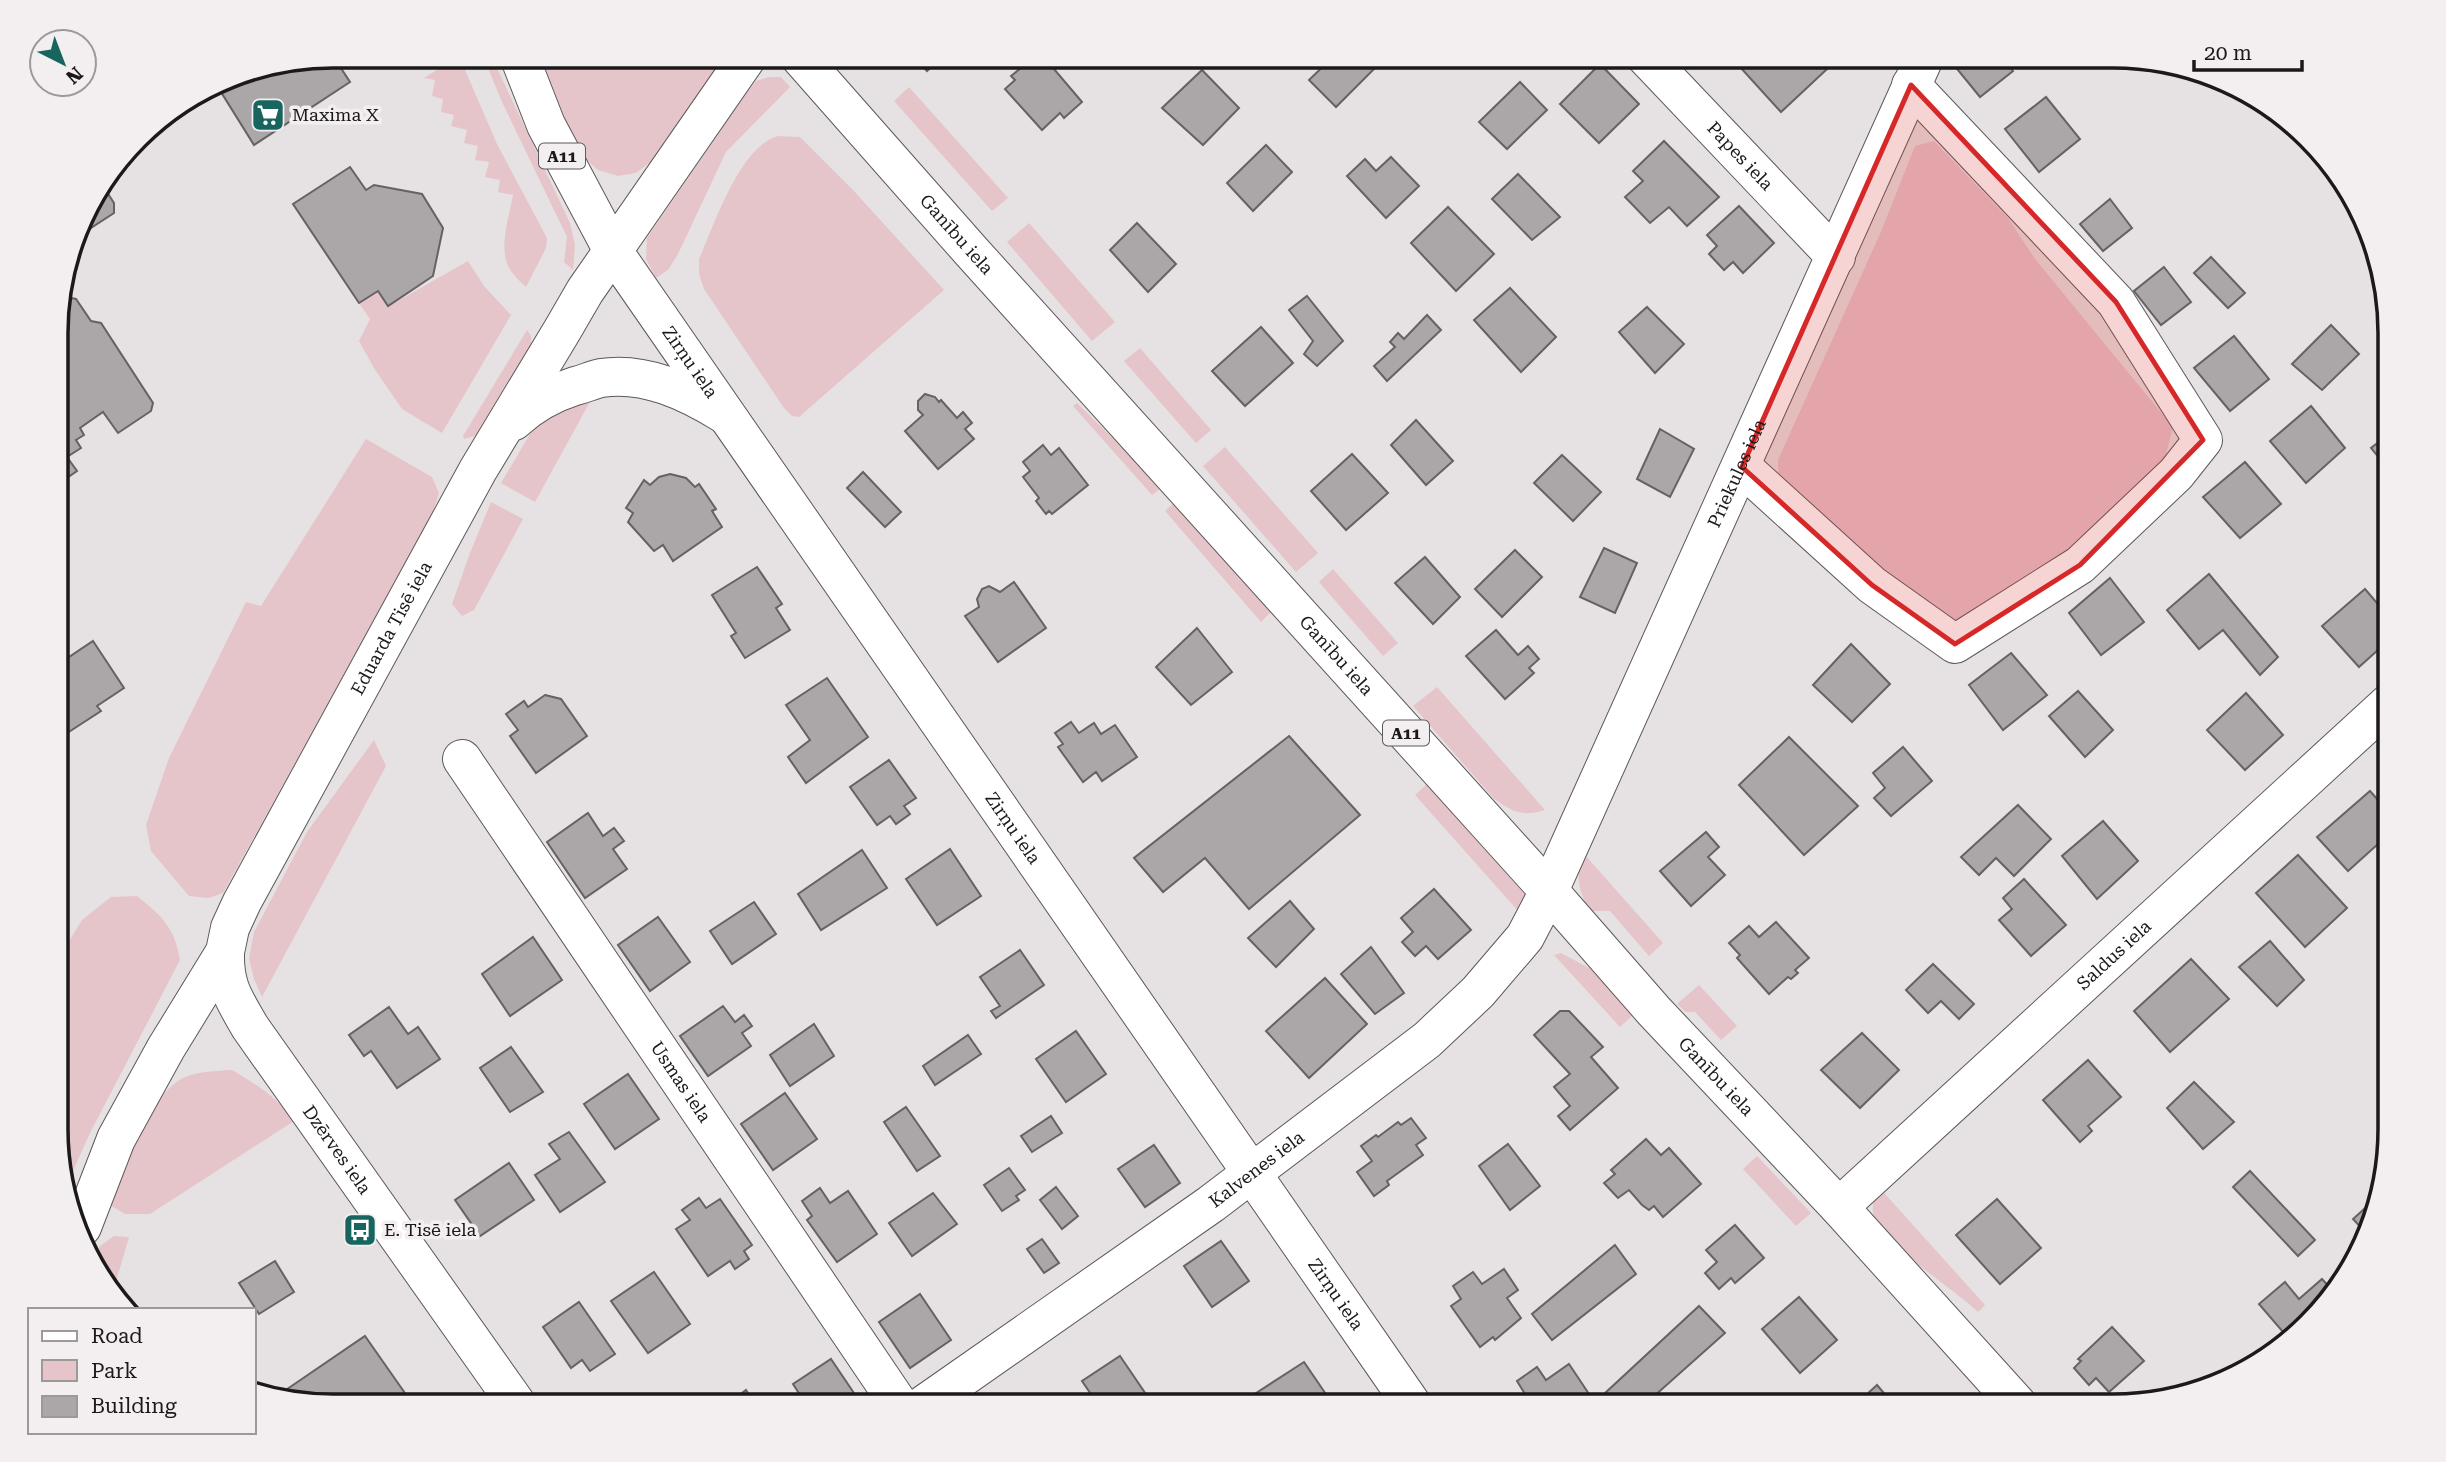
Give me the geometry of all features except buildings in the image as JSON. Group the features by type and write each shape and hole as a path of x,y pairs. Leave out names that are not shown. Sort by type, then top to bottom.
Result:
{"main road":[{"name":"A11","path":"524,68 546,125 613,251"},
{"name":"Eduarda Tisē iela","path":"84,1221 116,1139 166,1048 225,952 230,928 242,902 500,435 585,291 740,68"},
{"name":"Ganību iela","path":"810,68 1654,1011 1839,1207 2008,1394"},
{"name":"Papes iela","path":"1656,68 1836,257"},
{"name":"Priekules iela","path":"1549,891 1918,71"},
{"path":"1742,467 1872,585 1955,644 2080,565 2176,474 2203,440 2116,302 1918,71"},
{"name":"Zirņu iela","path":"613,251 1405,1394"},
{"path":"500,435 520,415 556,393 601,378 636,377 658,382 704,401 724,414"},
{"name":"Saldus iela","path":"1839,1207 2378,713"},
{"name":"Usmas iela","path":"462,759 892,1394"},
{"name":"Kalvenes iela","path":"939,1394 1200,1212 1427,1040 1478,992 1525,937 1549,891"},
{"name":"Dzērves iela","path":"225,952 224,973 230,992 250,1027 510,1394"}],"highlighted area":[{"path":"1911,85 2116,302 2203,440 2080,565 1955,644 1872,585 1742,467"}],"green space":[{"path":"440,68 464,68 497,144 547,238 546,248 526,287 511,271 505,254 505,234 513,195 498,192 500,180 485,177 489,162 475,160 478,146 464,143 467,130 451,126 454,115 441,112 443,99 432,96 435,80 424,78"},
{"path":"488,68 497,68 570,223 575,245 573,270 564,262 567,237"},
{"path":"542,68 716,68 652,161 636,173 618,176 598,170 581,155"},
{"path":"781,77 790,87 726,152 678,254 668,270 656,278 646,259 647,238 745,95 756,81"},
{"path":"909,87 1008,198 992,211 894,101"},
{"path":"778,136 800,137 853,190 944,290 799,417 792,416 784,408 704,289 699,274 699,259 740,170 764,143"},
{"path":"1934,141 2008,218 2035,259 2173,427 2163,466 2064,559 1952,625 1779,486 1778,460 1880,234 1915,146"},
{"path":"1029,223 1115,322 1092,341 1007,242"},
{"path":"468,261 484,286 511,315 442,433 402,409 374,368 359,341 370,319 359,303 378,291 389,306"},
{"path":"527,330 531,336 531,347 478,435 464,439 463,436"},
{"path":"1140,348 1211,430 1196,443 1124,361"},
{"path":"592,398 535,502 501,483 530,434 548,417"},
{"path":"1077,403 1162,487 1152,495 1073,406"},
{"path":"366,439 432,477 439,493 432,515 223,893 209,898 189,896 151,851 146,825 169,758 246,602 261,606"},
{"path":"1225,447 1318,553 1296,572 1203,466"},
{"path":"1176,501 1274,609 1261,622 1165,511"},
{"path":"491,502 523,519 474,610 462,616 452,604"},
{"path":"1333,569 1398,643 1383,656 1319,582"},
{"path":"1437,687 1545,810 1518,812 1494,799 1413,706"},
{"path":"374,740 386,766 262,997 249,958 254,932 307,832"},
{"path":"1427,784 1528,896 1519,912 1415,795"},
{"path":"1585,855 1663,943 1649,956 1610,911 1590,911 1579,884 1579,869"},
{"path":"137,896 154,910 171,931 180,960 72,1172 68,1129 68,943 82,920 111,897"},
{"path":"1561,953 1591,969 1634,1014 1620,1027 1554,955"},
{"path":"1699,985 1737,1026 1721,1040 1695,1012 1686,1012 1677,1004"},
{"path":"232,1070 274,1098 294,1121 150,1214 125,1214 108,1204 148,1116 171,1087 183,1078 195,1074"},
{"path":"1757,1156 1811,1213 1796,1226 1743,1169"},
{"path":"1877,1185 1985,1305 1978,1312 1918,1265 1888,1237 1873,1212"},
{"path":"114,1236 129,1237 116,1281 98,1249"}],"place":[{"name":"Maxima X","path":"268,115"},
{"name":"E. Tisē iela","path":"360,1230"}]}
